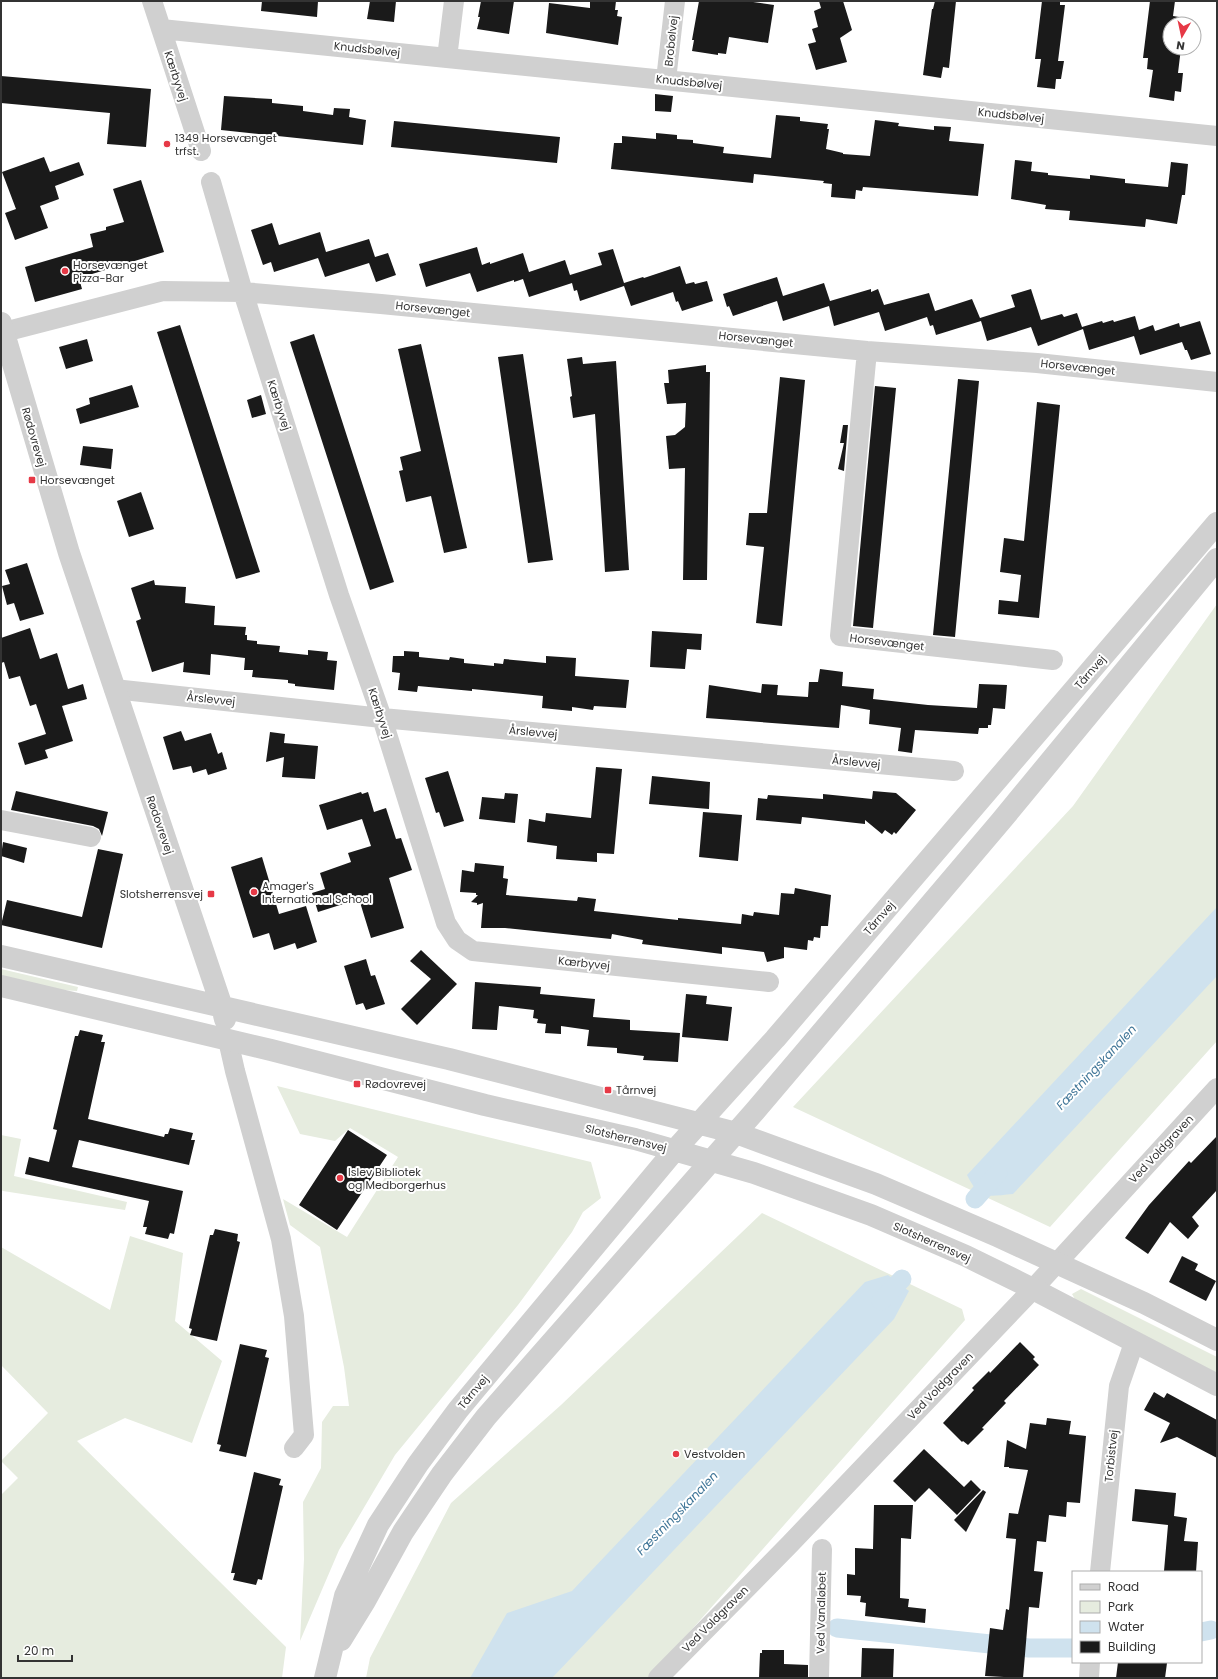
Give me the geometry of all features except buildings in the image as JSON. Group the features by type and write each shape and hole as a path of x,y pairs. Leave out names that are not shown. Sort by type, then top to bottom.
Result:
{"street":[{"name":"Kærbyvej","path":"152,1 201,151"},
{"path":"447,58 454,1"},
{"name":"Brobølvej","path":"666,80 675,1"},
{"name":"Knudsbølvej","path":"161,29 1217,136"},
{"name":"Kærbyvej","path":"211,182 243,292 337,588 382,718 446,923 457,940 473,951 769,982"},
{"name":"Horsevænget","path":"2,328 163,292 243,292 867,351 1037,363 1217,382"},
{"name":"Rødovrevej","path":"2,328 68,553 222,1007 235,1071 281,1239 294,1316 304,1435 294,1448"},
{"name":"Horsevænget","path":"867,351 840,636 1053,660"},
{"name":"Tårnvej","path":"324,1678 331,1656 345,1596 378,1525 418,1464 458,1410 674,1151 775,1039 1217,522"},
{"name":"Tårnvej","path":"331,1656 365,1601 403,1532 442,1474 486,1417 736,1133 996,826 1217,559"},
{"name":"Årslevvej","path":"114,689 382,718 954,771"},
{"path":"1,820 91,838"},
{"path":"1,956 449,1060 736,1133 876,1184 1057,1263 1144,1303 1217,1340"},
{"name":"Slotsherrensvej","path":"1,986 228,1040 485,1105 636,1139 754,1173 871,1215 966,1256 1033,1289 1217,1385"},
{"name":"Ved Voldgraven","path":"658,1678 820,1512 1033,1289 1217,1088"},
{"name":"Torbistvej","path":"1100,1571 1118,1386 1134,1343"},
{"name":"Ved Vandløbet","path":"819,1678 822,1549"},
{"path":"1089,1678 1090,1663"}],"green space":[{"path":"1217,604 1217,1041 1050,1227 793,1107 1073,806"},
{"path":"1,969 78,987 77,991 49,989 1,979"},
{"path":"277,1086 591,1162 601,1198 583,1212 572,1232 518,1305 395,1455 339,1550 300,1641 304,1559 303,1502 321,1468 322,1422 333,1406 349,1406 344,1367 320,1247 290,1225 283,1199 347,1237 398,1157 350,1128 335,1141 300,1134"},
{"path":"1,1135 21,1139 14,1176 127,1202 125,1210 1,1190"},
{"name":"Vestvolden","path":"762,1213 962,1309 965,1320 649,1678 366,1678 370,1658 451,1503 561,1405"},
{"path":"130,1236 183,1253 175,1321 222,1361 192,1443 125,1418 77,1441 286,1647 282,1678 1,1678 1,1495 18,1478 1,1461 48,1413 1,1365 1,1247 110,1310"},
{"path":"1081,1289 1217,1357 1217,1373 1076,1301 1072,1294"}],"water":[{"path":"1217,907 1217,976 1013,1194 991,1196 981,1193 976,1189 967,1175"},
{"path":"888,1275 909,1291 894,1319 552,1678 470,1678 507,1613 572,1591 865,1282"}],"waterway":[{"name":"Fæstningskanalen","path":"975,1199 998,1173"},
{"name":"Fæstningskanalen","path":"881,1301 902,1279"},
{"path":"837,1628 1029,1648 1072,1648"},
{"path":"1202,1632 1211,1630"}],"place":[{"name":"1349 Horsevænget trfst.","path":"167,144"},
{"name":"Horsevænget Pizza-Bar","path":"65,271"},
{"name":"Horsevænget","path":"32,480"},
{"name":"Amager's International School","path":"254,892"},
{"name":"Slotsherrensvej","path":"211,894"},
{"name":"Rødovrevej","path":"357,1084"},
{"name":"Tårnvej","path":"608,1090"},
{"name":"Islev Bibliotek og Medborgerhus","path":"340,1178"},
{"name":"Vestvolden","path":"676,1454"}]}
